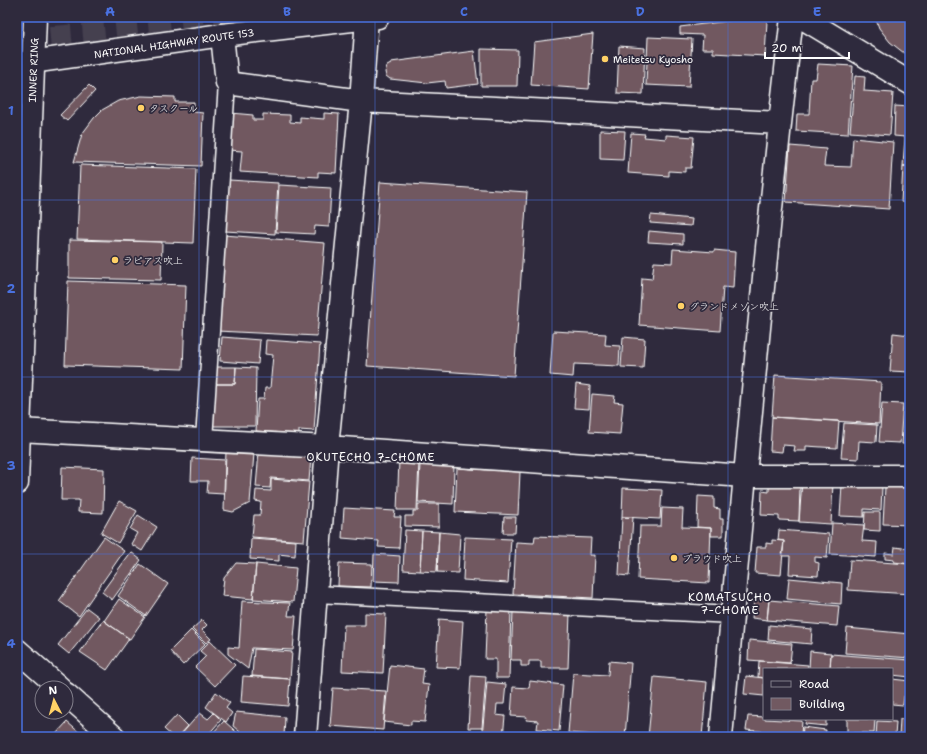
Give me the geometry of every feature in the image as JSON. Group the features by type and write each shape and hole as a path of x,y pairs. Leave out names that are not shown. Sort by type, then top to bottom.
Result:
{"main road":[{"name":"INNER RING","path":"17,483 25,63 35,17"},
{"path":"721,737 745,476 792,17"},
{"path":"801,17 910,84"},
{"name":"NATIONAL HIGHWAY ROUTE 153","path":"25,63 319,21 373,18"},
{"path":"305,737 327,447 361,101 373,18"},
{"path":"222,35 227,83 361,101 780,123"},
{"path":"19,430 327,447 745,476 910,476"},
{"path":"17,650 51,680"},
{"path":"74,701 114,737"}],"lane":[{"path":"204,440 227,83"},
{"path":"316,594 732,615"}],"building":[{"path":"760,17 767,21 765,56 713,53 713,49 702,49 703,35 680,34 680,27"},
{"path":"875,17 910,17 910,56 890,42 879,28"},
{"path":"593,34 589,89 531,85 534,42"},
{"path":"648,37 692,39 689,87 646,85"},
{"path":"619,46 645,48 643,94 617,93"},
{"path":"481,49 518,50 517,86 481,86"},
{"path":"474,51 478,84 446,88 445,81 427,83 390,79 386,76 385,72 387,66 391,64 391,62"},
{"path":"818,64 853,66 848,134 796,131 797,114 809,114 811,79 816,79"},
{"path":"855,76 865,77 864,91 893,93 890,135 850,132"},
{"path":"89,85 95,91 67,121 60,115"},
{"path":"141,96 175,97 175,102 194,102 194,112 203,113 201,166 74,162 82,134 102,110 118,101"},
{"path":"895,106 910,107 910,166 903,166 905,137 894,136"},
{"path":"231,113 253,115 253,120 263,120 263,114 290,115 290,122 300,123 300,117 324,119 324,113 339,114 336,173 318,172 318,177 240,172 242,151 229,150"},
{"path":"600,130 625,131 623,160 600,159"},
{"path":"631,133 645,134 644,137 666,139 666,135 694,137 691,168 685,168 685,172 669,171 669,176 628,173"},
{"path":"853,138 893,142 889,209 786,202 790,146 826,149 824,166 851,167"},
{"path":"80,165 196,169 193,243 77,239"},
{"path":"903,166 910,166 910,203 901,202"},
{"path":"229,180 278,183 275,234 225,231"},
{"path":"380,182 527,192 514,376 367,366"},
{"path":"279,185 331,188 329,227 315,226 314,234 276,232"},
{"path":"651,215 692,219 691,226 650,223"},
{"path":"649,231 683,234 683,244 648,242"},
{"path":"224,235 325,243 317,336 217,331"},
{"name":"ラピアス吹上","path":"69,240 162,242 161,280 69,278"},
{"name":"グランドメゾン吹上","path":"673,249 735,252 733,288 723,287 720,331 639,325 642,278 652,279 654,262 672,263"},
{"path":"68,281 186,285 183,369 65,365"},
{"path":"553,331 606,334 605,345 620,346 619,366 574,364 573,377 550,375"},
{"path":"893,333 910,335 910,372 890,371"},
{"path":"222,337 260,340 258,364 220,361"},
{"path":"623,337 645,339 643,368 621,367"},
{"path":"266,340 320,344 314,431 299,430 299,434 256,431 258,399 264,399 265,388 270,388 273,355 265,354"},
{"path":"214,367 236,367 235,384 213,384"},
{"path":"236,367 256,368 255,426 212,426 213,384 235,384"},
{"path":"775,375 881,382 879,424 772,417"},
{"path":"576,384 590,386 589,409 574,408"},
{"path":"592,394 615,396 614,402 623,403 620,434 589,432"},
{"path":"882,403 903,404 900,443 879,442"},
{"path":"905,404 910,405 910,444 902,444"},
{"path":"772,417 839,421 837,448 806,446 806,451 794,451 795,446 783,445 782,452 770,451"},
{"path":"844,423 877,425 876,442 859,441 858,459 841,458"},
{"path":"226,451 254,453 250,503 233,512 224,510"},
{"path":"259,452 311,457 309,481 271,478 270,488 256,487"},
{"path":"192,458 225,460 224,494 207,493 208,481 191,481"},
{"path":"399,460 419,461 417,510 397,510"},
{"path":"420,464 454,465 453,504 418,502"},
{"path":"62,467 104,469 103,513 78,512 79,500 61,500"},
{"path":"457,468 520,472 518,515 455,512"},
{"path":"271,479 309,482 304,541 252,537 254,515 260,515 261,502 255,501 256,490 271,491"},
{"path":"802,481 833,483 831,524 799,522"},
{"path":"769,485 800,486 799,521 779,520 779,516 761,515 762,491 769,492"},
{"path":"842,485 882,487 881,510 864,509 864,517 840,516"},
{"path":"885,487 910,488 910,525 883,524"},
{"path":"623,488 662,490 660,519 622,517"},
{"path":"698,496 714,497 714,508 720,509 720,519 723,519 723,536 711,536 711,528 697,527"},
{"path":"119,501 137,511 118,543 101,533"},
{"path":"418,504 439,504 439,527 405,526 405,516 413,516 413,511 418,511"},
{"path":"344,508 395,511 394,517 401,517 399,548 378,547 379,541 342,538"},
{"name":"プラウド吹上","path":"662,508 683,509 682,527 711,528 709,583 638,579 640,526 661,526"},
{"path":"865,512 880,512 880,531 864,530"},
{"path":"138,515 157,527 142,551 131,544 137,533 130,529"},
{"path":"504,517 516,517 515,533 503,533"},
{"path":"622,517 633,517 629,576 619,575"},
{"path":"832,523 864,525 862,541 877,542 876,557 830,554"},
{"path":"405,530 422,531 420,571 403,570"},
{"path":"779,530 829,534 827,558 815,557 815,562 819,563 818,576 789,574 790,556 782,556 784,541 778,540"},
{"path":"422,531 439,532 437,572 420,571"},
{"path":"439,532 460,534 458,573 437,572"},
{"path":"535,536 591,538 590,555 595,555 593,598 513,594 516,542 534,543"},
{"path":"104,537 124,551 79,616 59,601"},
{"path":"465,537 511,539 508,583 463,580"},
{"path":"251,538 296,541 295,556 279,554 279,561 250,559"},
{"path":"772,540 784,541 781,575 755,573 757,547 766,547 766,543 772,544"},
{"path":"895,547 910,549 910,564 885,559 885,553 894,554"},
{"path":"131,552 141,560 112,600 102,592"},
{"path":"374,554 400,556 399,582 373,581"},
{"path":"850,560 910,564 910,594 848,590"},
{"path":"236,563 256,564 253,599 222,596 224,578"},
{"path":"339,563 372,564 371,587 338,586"},
{"path":"140,564 168,584 146,616 118,596"},
{"path":"256,564 296,568 293,602 253,599"},
{"path":"789,578 842,583 841,604 787,599"},
{"path":"754,598 769,600 767,620 752,618"},
{"path":"119,599 145,617 130,639 104,621"},
{"path":"769,600 839,606 837,626 767,620"},
{"path":"242,601 290,603 288,616 296,616 293,650 252,648 248,669 228,654 228,647 239,648"},
{"path":"87,608 99,617 69,654 58,645"},
{"path":"487,609 511,609 509,678 496,678 496,659 485,659"},
{"path":"513,611 570,613 568,668 541,668 541,661 529,661 529,666 521,666 521,660 511,660"},
{"path":"365,613 386,614 383,673 342,671 344,625 365,625"},
{"path":"439,619 463,621 460,668 436,667"},
{"path":"103,620 129,639 107,670 80,652"},
{"path":"202,620 207,625 202,630 211,639 206,643 192,629"},
{"path":"769,625 812,629 811,644 768,640"},
{"path":"847,628 910,634 910,658 845,653"},
{"path":"191,630 205,644 183,665 170,651"},
{"path":"749,640 792,644 790,663 748,660"},
{"path":"210,641 235,665 215,686 195,667 206,656 200,651"},
{"path":"254,649 292,652 290,679 252,676"},
{"path":"810,651 831,653 830,668 809,668"},
{"path":"831,654 910,660 910,677 893,675 893,668 830,668"},
{"path":"609,661 631,663 625,737 568,733 573,673 608,675"},
{"path":"759,661 808,665 807,668 763,668 763,678 758,677"},
{"path":"390,665 424,669 422,684 429,685 425,722 411,721 411,725 384,722"},
{"path":"243,676 290,679 288,706 241,702"},
{"path":"471,676 486,677 482,728 468,728"},
{"path":"746,676 763,678 763,696 744,694"},
{"path":"654,677 707,682 702,737 648,737"},
{"path":"893,679 910,681 910,697 904,696 903,705 893,704"},
{"path":"530,681 563,685 559,731 537,729 538,721 526,720 527,717 511,716 513,687 529,688"},
{"path":"487,682 506,684 504,704 497,704 496,715 505,716 503,737 482,737"},
{"path":"333,688 386,691 383,730 330,726"},
{"path":"216,692 230,703 226,708 232,713 226,722 206,707"},
{"path":"236,712 285,717 284,737 246,737 233,726"},
{"path":"200,713 208,719 214,713 221,720 206,737 179,737"},
{"path":"177,715 188,726 178,737 173,737 164,729"},
{"path":"748,716 763,717 763,720 802,721 801,735 746,730"},
{"path":"900,719 910,720 910,737 899,737"},
{"path":"806,720 826,720 826,726 805,724"},
{"path":"847,720 875,720 874,733 847,733"},
{"path":"224,721 242,737 209,737"},
{"path":"877,721 896,722 895,737 876,737"},
{"path":"67,722 81,734 78,737 58,737 55,735"},
{"path":"803,727 826,730 825,737 802,737"},
{"path":"751,733 793,737 751,737"},
{"path":"850,734 864,734 864,737 850,737"}],"tunnel":[{"path":"17,40 100,33 238,17"}],"place":[{"name":"Meitetsu Kyosho","path":"605,59"},
{"name":"タスクール","path":"141,108"},
{"name":"ラピアス吹上","path":"115,260"},
{"name":"グランドメゾン吹上","path":"681,306"},
{"name":"プラウド吹上","path":"674,558"}],"district":[{"name":"OKUTECHO 7-CHOME","path":"371,457"},
{"name":"KOMATSUCHO 7-CHOME","path":"730,603"}]}
